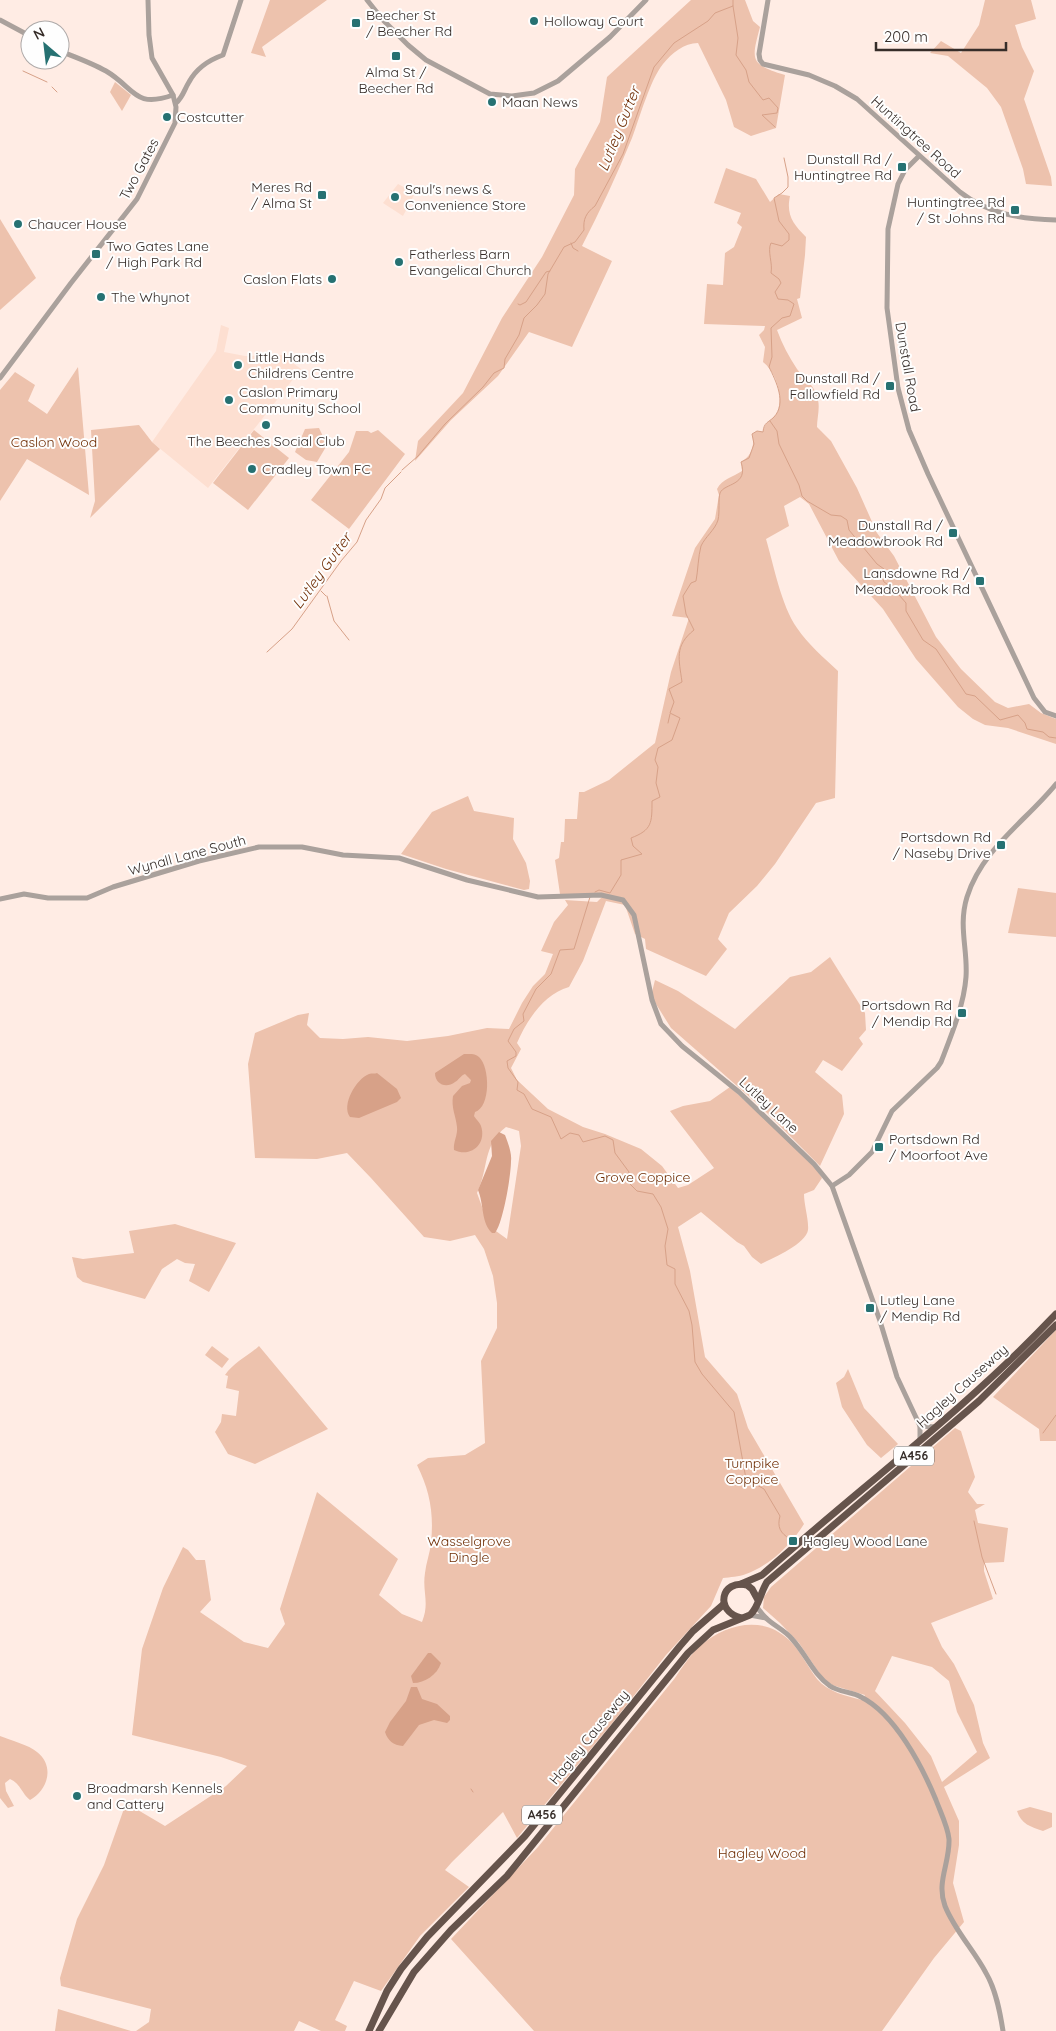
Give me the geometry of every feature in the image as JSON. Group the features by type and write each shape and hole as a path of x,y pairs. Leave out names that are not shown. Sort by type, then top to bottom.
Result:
{"highway":[{"name":"Hagley Causeway","path":"741,1584 762,1574 936,1427 1011,1360 1056,1314"},
{"name":"Hagley Causeway","path":"757,1603 767,1582 978,1401 1056,1325"},
{"path":"741,1584 747,1585 752,1589 757,1603 750,1615 741,1618 730,1613 724,1604 724,1596 727,1590 734,1585 741,1584"},
{"name":"Hagley Causeway","path":"369,2031 387,1991 406,1962 427,1937 525,1836 680,1646 693,1631 724,1604"},
{"name":"Hagley Causeway","path":"379,2031 398,1995 414,1972 435,1947 483,1901 518,1863 688,1653 714,1630 741,1618"}],"street":[{"path":"148,0 152,58 176,103"},
{"name":"Two Gates","path":"0,378 137,199 175,123 176,103 182,98 189,82 196,73 205,64 223,55 241,0"},
{"path":"367,0 383,20 426,60 490,94 512,96 534,93 558,81 624,25 646,0"},
{"name":"Huntingtree Road","path":"768,0 759,54 761,62 769,66 809,75 835,86 866,106 960,192 978,204 1014,216 1056,220"},
{"path":"0,20 20,31"},
{"path":"70,55 106,71 141,98 149,100 162,99 173,95"},
{"name":"Dunstall Road","path":"920,156 905,170 898,184 888,229 887,308 891,351 898,388 909,430 928,474 1034,698 1045,712 1056,716"},
{"path":"832,1186 849,1175 872,1152 892,1111 941,1062 964,991 966,966 962,923 967,898 972,886 1002,840 1040,803 1056,784"},
{"name":"Wynall Lane South","path":"0,899 24,894 77,899 87,898 113,887 199,861 259,847 302,847 344,855 399,858 467,880 532,896"},
{"name":"Lutley Lane","path":"532,896 601,895 623,900 634,915 652,1000 660,1024 682,1046 739,1092 814,1164 832,1186 880,1321 897,1377 920,1426 920,1440"},
{"path":"920,1426 936,1427"},
{"path":"757,1603 766,1618 791,1637 820,1678 831,1687 860,1696 872,1704 892,1723 908,1746 929,1786 949,1838 948,1857 942,1876 941,1891 945,1905 956,1927 987,1974 1000,2013 1003,2031"},
{"path":"750,1615 766,1618"}],"shaded area":[{"path":"398,184 415,193 403,216 383,203"},
{"name":"Caslon Primary Community School","path":"221,325 229,328 224,352 245,356 282,355 301,369 208,488 152,442 216,351"},
{"path":"464,1054 476,1055 483,1062 487,1086 484,1103 475,1112 474,1116 481,1126 482,1138 480,1144 472,1151 460,1152 454,1150 457,1130 453,1096 462,1086 470,1083 471,1080 465,1074 452,1084 445,1085 439,1083 435,1073"},
{"path":"377,1073 397,1089 401,1098 397,1102 359,1118 350,1117 347,1106 351,1093 364,1077"},
{"path":"499,1132 505,1135 511,1155 511,1168 501,1220 495,1233 492,1233 484,1219 478,1190 492,1156 491,1141"},
{"path":"428,1653 431,1653 441,1663 437,1671 430,1678 422,1682 413,1683 411,1676"},
{"path":"411,1687 417,1687 422,1699 437,1704 450,1716 450,1720 447,1723 434,1720 419,1725 403,1746 391,1742 385,1732 406,1701"}],"green space":[{"path":"270,0 327,0 262,47 266,57 251,53"},
{"path":"691,0 745,0 753,21 760,27 755,47 756,60 765,68 785,75 776,128 751,136 734,127 726,100 698,43 683,47 670,56 654,79 620,166 582,246 612,261 572,347 529,332 498,376 451,420 415,461 418,441 463,393 502,318 542,257 574,195 575,169 600,122 607,77"},
{"path":"985,0 1031,0 1036,19 1015,25 1022,47 1034,71 1024,99 1051,177 1052,186 1026,184 1023,169 1001,107 987,88 948,56 930,53 941,41 961,53 979,25"},
{"path":"115,82 131,95 122,111 110,92"},
{"path":"726,168 756,179 770,202 779,194 790,196 790,214 797,228 806,237 800,298 797,299 802,318 777,330 791,360 817,395 819,406 817,427 831,441 857,488 877,533 894,556 936,637 961,669 995,702 1008,708 1029,704 1041,713 1056,719 1056,744 1008,728 985,725 973,719 958,707 916,659 883,609 839,561 809,504 800,497 784,506 789,526 766,539 782,597 791,619 801,634 838,671 835,798 816,803 775,864 757,886 729,913 718,939 727,949 706,976 646,949 645,939 635,934 625,905 606,901 583,961 569,987 552,995 531,1017 517,1043 521,1049 511,1068 517,1080 548,1109 583,1127 641,1149 662,1166 678,1188 688,1185 714,1168 670,1111 683,1106 710,1101 730,1087 813,1164 822,1178 814,1190 804,1194 808,1226 806,1235 788,1250 761,1264 752,1257 744,1246 701,1212 678,1227 690,1271 705,1357 737,1394 748,1428 804,1524 793,1540 763,1566 743,1575 723,1578 711,1606 666,1655 517,1838 503,1812 452,1862 445,1870 469,1887 420,1936 381,1991 354,1981 335,2020 347,2026 345,2031 321,2031 299,2021 294,2031 136,2031 149,2022 151,2009 61,1986 60,1978 77,1919 104,1865 126,1803 165,1826 226,1786 247,1766 221,1757 132,1735 142,1649 163,1588 183,1547 196,1560 205,1560 211,1600 200,1612 244,1642 268,1648 285,1624 280,1609 317,1492 398,1559 379,1595 402,1614 422,1622 426,1603 424,1580 431,1543 432,1522 428,1493 417,1465 428,1458 465,1455 485,1443 481,1361 497,1328 497,1303 493,1276 484,1249 475,1235 450,1241 424,1237 347,1153 317,1159 255,1158 248,1064 255,1033 298,1015 309,1013 307,1025 320,1038 368,1037 407,1041 448,1036 487,1028 509,1029 533,986 545,974 553,954 541,951 554,922 568,905 565,900 597,902 605,894 560,894 555,860 559,858 561,842 564,842 565,819 577,819 579,792 584,792 609,780 655,743 671,672 689,618 672,616 695,548 715,519 719,495 717,489 725,480 742,471 741,462 748,457 752,450 752,434 757,431 763,432 766,425 777,414 780,398 775,378 768,366 763,362 765,347 759,335 765,326 704,324 707,284 723,285 725,253 734,247 742,227 737,223 741,213 714,203","holes":["506,1127 519,1131 521,1146 507,1239 489,1226 477,1193 489,1150 498,1134"]},
{"path":"0,219 36,278 0,310"},
{"name":"Caslon Wood","path":"78,367 89,495 27,459 0,501 0,390 15,372 35,385 28,401 47,414"},
{"name":"Caslon Wood","path":"139,425 160,449 90,518 95,501 91,430"},
{"path":"319,428 327,445 317,462 306,460 295,452 305,429"},
{"name":"Cradley Town FC","path":"254,430 289,458 248,510 213,483"},
{"path":"378,430 405,454 349,529 311,500 349,452 356,431 368,431 371,433"},
{"path":"468,796 474,811 514,818 513,839 526,863 530,881 529,889 524,890 446,869 401,854 432,812"},
{"path":"1018,888 1056,893 1056,937 1008,933"},
{"path":"830,957 865,1013 866,1030 859,1038 863,1044 842,1071 823,1060 815,1072 842,1095 844,1114 820,1166 761,1107 671,1028 651,996 655,980 678,991 735,1029 790,977 811,972"},
{"path":"175,1224 236,1243 209,1292 189,1281 195,1264 185,1263 177,1259 162,1269 145,1299 83,1282 77,1277 72,1257 83,1259 134,1253 129,1231"},
{"path":"1056,1330 1056,1441 1040,1441 1039,1429 993,1397"},
{"path":"212,1346 229,1359 222,1368 205,1355"},
{"path":"259,1346 328,1429 255,1464 228,1454 215,1432 221,1422 222,1414 236,1416 239,1391 226,1388 228,1376 225,1375 236,1363"},
{"path":"848,1369 864,1408 898,1444 881,1458 867,1445 842,1407 836,1383 844,1377"},
{"name":"Hagley Wood","path":"955,1428 961,1431 975,1477 968,1492 977,1504 985,1504 975,1510 978,1523 1008,1528 1004,1562 984,1563 984,1571 993,1599 931,1623 974,1705 983,1743 990,1758 944,1787 959,1821 959,1845 953,1883 964,1922 934,1958 882,2031 534,2031 451,1939 538,1847 697,1649 721,1632 733,1628 744,1625 767,1627 778,1632 792,1643 817,1679 826,1687 838,1693 862,1700 865,1695 832,1685 822,1677 799,1643 763,1608 764,1597 771,1587","holes":["892,1656 932,1667 949,1681 957,1712 977,1752 942,1782 931,1756 905,1723 875,1691"]},
{"path":"0,1736 34,1749 43,1758 47,1771 45,1784 36,1796 30,1800 14,1781 10,1779 5,1783 6,1791 14,1806 8,1808 0,1798"},
{"path":"1030,1807 1052,1813 1052,1827 1043,1831 1024,1822 1017,1811"},
{"path":"58,2009 131,2031 55,2031"}],"waterway":[{"name":"Lutley Gutter","path":"402,470 418,456 445,424 483,387 494,373 504,368 505,359 519,335 524,318 545,294 548,274 564,247 575,242 584,230 586,216 595,206 623,154 654,67 674,43 708,21 715,13 733,6 733,0"},
{"path":"733,6 738,38 736,55 746,70 749,82 763,100 769,98 778,108 777,113 762,115 775,127"},
{"path":"23,71 47,82"},
{"path":"52,87 57,92"},
{"path":"595,892 599,890 610,893 621,875 621,860 642,854 633,846 631,838 647,829 652,815 652,801 660,797 656,783 658,767 655,760 658,748 672,740 680,718 670,713 674,702 669,689 682,682 679,653 683,642 694,630 686,614 683,596 691,583 696,581 701,546 718,520 720,493 742,476 741,462 749,458 754,444 752,434 757,431 763,432 765,424 774,417 780,405 779,392 769,367 772,357 771,328 782,318 790,316 794,304 788,300 778,299 775,292 781,283 771,273 770,246 771,243 782,246 789,240 789,234 779,221 774,198 788,187 784,158"},
{"path":"571,243 573,248 578,251"},
{"path":"518,304 526,302 546,272 550,271"},
{"path":"770,421 777,431 779,444 799,485 802,496 831,515 841,516 847,520 849,530 877,564 884,569 882,577 884,582 893,588 906,603 906,611 923,640 936,649 966,694 975,696 1000,720 1018,715 1025,723 1027,729 1043,732 1049,737 1056,738"},
{"name":"Lutley Gutter","path":"267,652 292,629 357,542 366,520 381,499 385,488 401,472"},
{"path":"321,591 326,596"},
{"path":"327,596 334,621 349,640"},
{"path":"668,723 670,714"},
{"path":"590,897 574,949 560,950 551,974 536,989 523,1014 524,1021 514,1029 508,1041 516,1052 516,1056 507,1061 508,1068 518,1082 517,1090 524,1094 532,1109 551,1117 561,1139 570,1133 579,1135 583,1142 605,1136 613,1140 615,1153 629,1172 627,1181 637,1191 653,1194 661,1207 668,1229 665,1246 667,1265 675,1269 675,1284 689,1311 695,1362 702,1374 734,1412 746,1479 764,1489 780,1516 780,1529 790,1539"},
{"path":"1043,1433 1056,1415"},
{"path":"974,1521 982,1557 996,1594"}],"place":[{"name":"Holloway Court","path":"534,21"},
{"name":"Beecher St / Beecher Rd","path":"356,23"},
{"name":"Alma St / Beecher Rd","path":"396,56"},
{"name":"Maan News","path":"492,102"},
{"name":"Costcutter","path":"167,117"},
{"name":"Dunstall Rd / Huntingtree Rd","path":"902,167"},
{"name":"Meres Rd / Alma St","path":"322,195"},
{"name":"Saul's news & Convenience Store","path":"395,197"},
{"name":"Huntingtree Rd / St Johns Rd","path":"1015,210"},
{"name":"Chaucer House","path":"18,224"},
{"name":"Two Gates Lane / High Park Rd","path":"96,254"},
{"name":"Fatherless Barn Evangelical Church","path":"399,262"},
{"name":"Caslon Flats","path":"332,279"},
{"name":"The Whynot","path":"101,297"},
{"name":"Little Hands Childrens Centre","path":"238,365"},
{"name":"Dunstall Rd / Fallowfield Rd","path":"890,386"},
{"name":"Caslon Primary Community School","path":"229,400"},
{"name":"The Beeches Social Club","path":"266,425"},
{"name":"Cradley Town FC","path":"252,469"},
{"name":"Dunstall Rd / Meadowbrook Rd","path":"953,533"},
{"name":"Lansdowne Rd / Meadowbrook Rd","path":"980,581"},
{"name":"Portsdown Rd / Naseby Drive","path":"1001,845"},
{"name":"Portsdown Rd / Mendip Rd","path":"962,1013"},
{"name":"Portsdown Rd / Moorfoot Ave","path":"879,1147"},
{"name":"Lutley Lane / Mendip Rd","path":"870,1308"},
{"name":"Hagley Wood Lane","path":"793,1541"},
{"name":"Broadmarsh Kennels and Cattery","path":"77,1796"}],"park label":[{"name":"Grove Coppice","path":"643,1177"},
{"name":"Turnpike Coppice","path":"752,1472"},
{"name":"Wasselgrove Dingle","path":"469,1549"}]}
